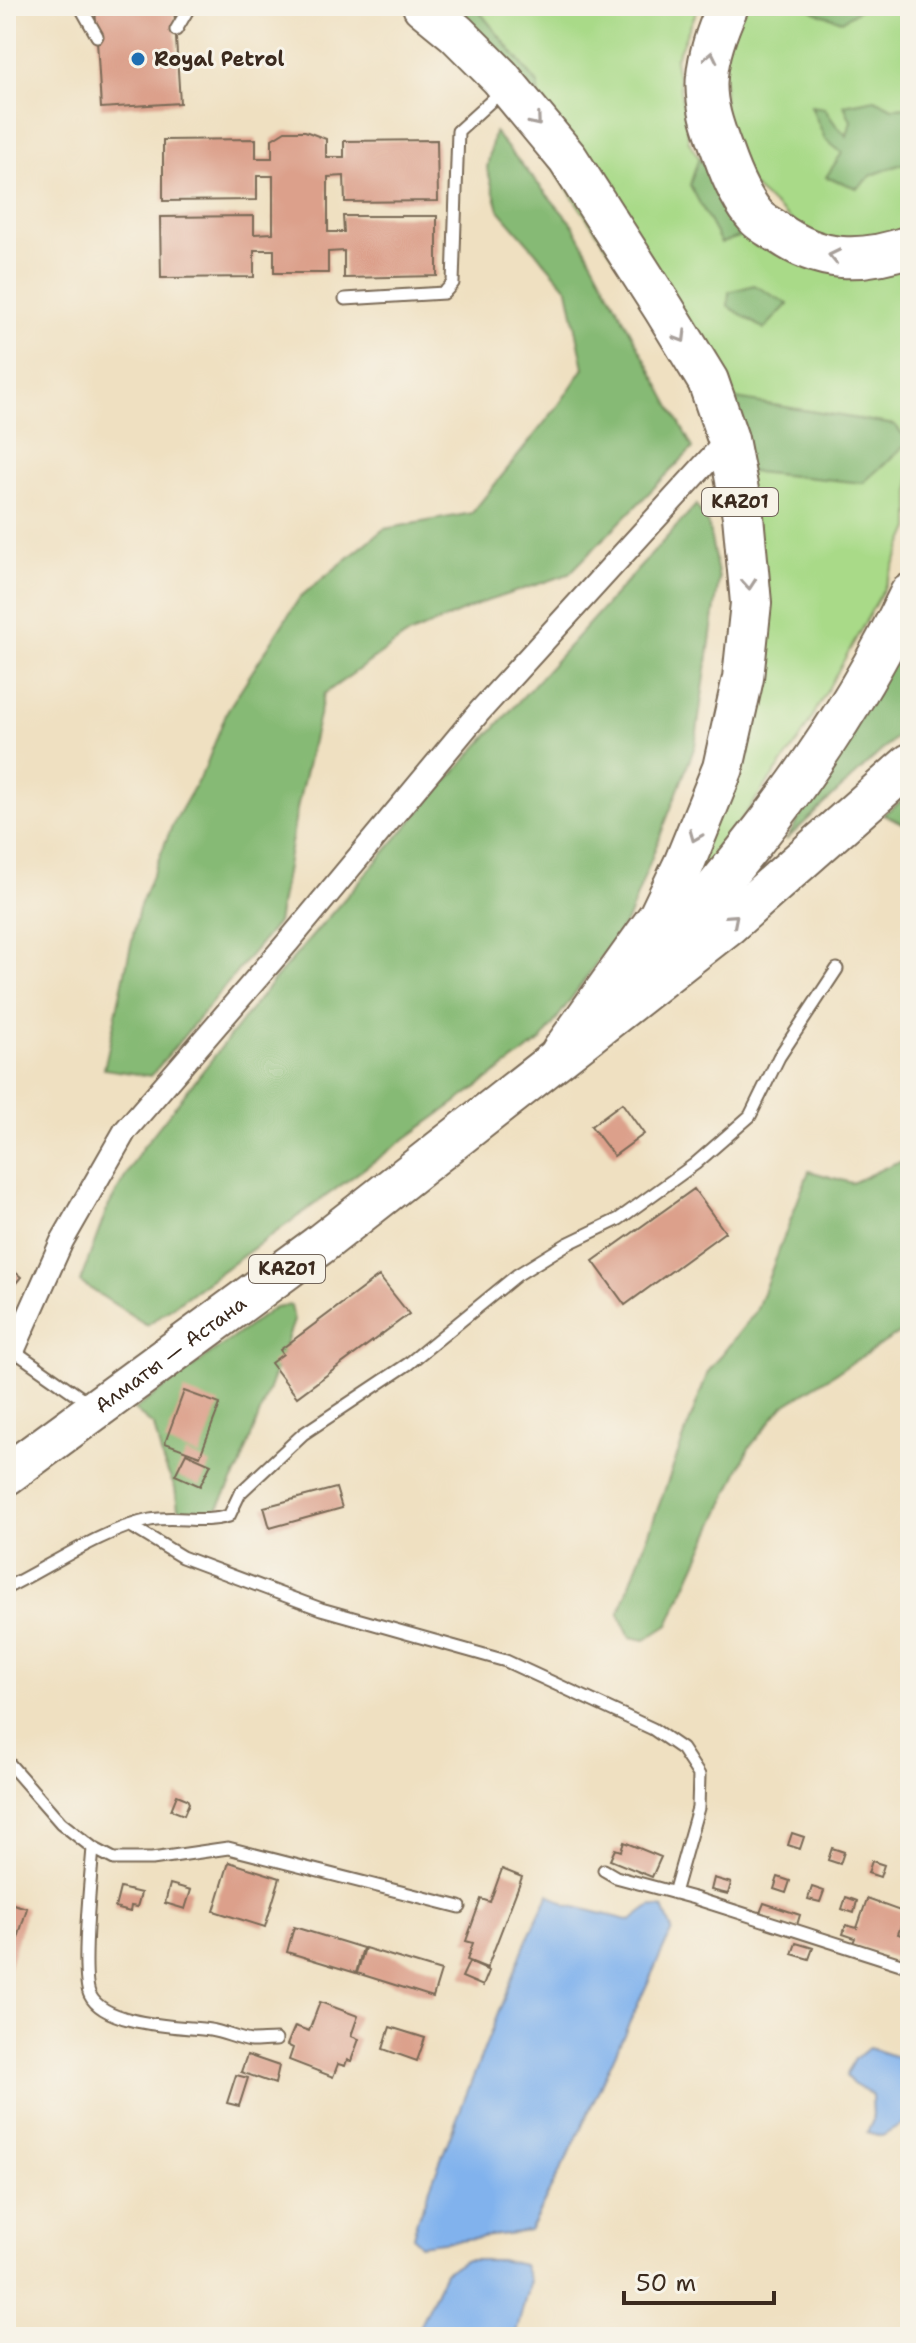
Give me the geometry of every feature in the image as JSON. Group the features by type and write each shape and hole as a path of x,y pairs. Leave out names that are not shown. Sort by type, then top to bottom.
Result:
{"highway":[{"name":"KАZ01","path":"423,6 456,33 508,86 568,159 671,321 708,381 728,439 743,516 751,603 743,678 723,768 659,916 561,1053"},
{"path":"728,6 716,32 706,78 711,123 736,187 758,219 786,239 816,253 847,259 884,255 910,246"},
{"name":"KАZ01","path":"561,1053 642,974 759,838 820,754 881,655 910,594"},
{"name":"KАZ01","path":"561,1053 728,925 910,764"},
{"name":"Алматы — Астана","path":"6,1475 318,1246 561,1053"}],"street":[{"path":"8,1351 62,1241 125,1131 288,942 480,711 728,439"}],"lane":[{"path":"80,6 97,36"},
{"path":"176,30 190,6"},
{"path":"345,299 444,293 453,283 458,131 508,86"},
{"path":"6,1588 113,1531 152,1519 212,1521 229,1516 240,1493 303,1434 408,1364 517,1275 567,1244 619,1219 695,1164 750,1116 779,1057 837,969"},
{"path":"8,1351 97,1408"},
{"path":"131,1526 182,1557 321,1609 506,1661 653,1729 673,1742 682,1749 699,1775 698,1808 674,1893"},
{"path":"6,1760 61,1823 93,1848 114,1859 152,1859 228,1848 460,1907"},
{"path":"93,1848 86,1967 88,1993 96,2004 112,2013 141,2022 214,2031 250,2041 276,2040"},
{"path":"604,1870 616,1877 910,1967"}],"path":[{"path":"870,6 910,10"}],"green space":[{"path":"442,6 699,6 675,60 689,142 755,246 848,275 910,253 910,528 883,590 800,739 669,918 757,698 741,443"},
{"path":"442,6 475,6 539,85 537,103"},
{"path":"745,6 910,6 910,228 890,237 816,242 749,183 723,124 725,39"},
{"path":"806,6 859,6 860,9 842,21"},
{"path":"875,99 892,108 910,107 910,161 872,175 857,188 826,177 842,153 825,139 811,106 824,108 847,136 851,121 844,105"},
{"path":"494,132 573,225 693,448 569,574 484,602 406,636 324,694 298,804 277,923 151,1076 104,1069 139,908 172,826 205,768 227,711 300,597 384,529 472,513 558,406 584,368 568,289 499,210 487,168"},
{"path":"699,157 748,234 721,243 690,185"},
{"path":"754,285 788,304 764,329 728,306 729,292"},
{"path":"724,397 895,425 909,442 863,483 745,471"},
{"path":"696,505 708,524 719,579 695,746 628,919 541,1041 147,1325 80,1282 107,1209 140,1151 270,985 427,803"},
{"path":"910,633 910,724 786,840"},
{"path":"910,795 910,827 883,814"},
{"path":"910,1161 910,1331 906,1329 783,1406 749,1448 668,1625 645,1640 630,1637 619,1614 708,1372 756,1311 809,1171 852,1183 895,1163"},
{"path":"291,1305 294,1321 240,1467 218,1507 201,1517 178,1508 175,1488 163,1462 154,1426 134,1410 275,1307"}],"water":[{"path":"549,1894 567,1905 631,1921 651,1906 663,1908 672,1930 572,2148 529,2231 420,2245 413,2236 416,2223 526,1942"},
{"path":"869,2048 910,2061 910,2120 882,2136 867,2132 873,2120 872,2095 846,2076 855,2059"},
{"path":"464,2260 499,2260 524,2265 530,2281 515,2337 414,2337 445,2272"}],"building":[{"name":"Royal Petrol","path":"95,6 174,6 180,103 101,108"},
{"path":"285,131 305,131 326,139 326,157 344,157 344,141 437,140 438,201 345,202 344,176 328,177 328,232 344,232 343,216 437,216 437,276 344,278 344,251 328,252 328,273 274,273 274,250 254,250 254,277 161,278 160,217 254,216 254,234 273,233 273,176 257,176 257,200 163,201 163,140 256,139 256,158 272,158 272,139"},
{"path":"622,1103 644,1134 614,1156 591,1126"},
{"path":"694,1189 725,1232 625,1305 593,1261"},
{"path":"6,1264 21,1277 10,1290 6,1286"},
{"path":"379,1276 409,1314 297,1397 271,1363 283,1354 280,1350"},
{"path":"184,1391 220,1404 200,1456 165,1443"},
{"path":"186,1453 211,1464 200,1486 175,1475"},
{"path":"336,1488 342,1508 270,1528 264,1507"},
{"path":"177,1795 189,1803 184,1815 171,1810"},
{"path":"792,1833 804,1837 800,1849 788,1845"},
{"path":"624,1842 661,1857 652,1877 610,1860 615,1849 621,1851"},
{"path":"832,1848 844,1852 840,1864 828,1860"},
{"path":"872,1861 884,1865 880,1877 868,1873"},
{"path":"229,1862 280,1878 265,1927 214,1911"},
{"path":"502,1869 522,1877 487,1968 467,1960 473,1943 466,1941 481,1899 490,1902"},
{"path":"778,1877 790,1881 786,1893 774,1889"},
{"path":"714,1878 731,1883 728,1894 711,1890"},
{"path":"170,1884 191,1890 185,1909 165,1903"},
{"path":"812,1887 824,1891 820,1902 808,1899"},
{"path":"120,1888 141,1893 137,1907 131,1906 130,1912 115,1908"},
{"path":"846,1897 857,1901 854,1913 842,1909"},
{"path":"867,1899 906,1913 898,1934 910,1938 910,1963 853,1943 855,1938 843,1934 846,1925 857,1928"},
{"path":"6,1902 27,1908 7,1975 6,1975"},
{"path":"764,1903 800,1915 797,1925 760,1913"},
{"path":"294,1927 363,1948 356,1973 287,1952"},
{"path":"796,1943 813,1948 809,1959 792,1954"},
{"path":"365,1948 441,1971 433,1997 357,1973"},
{"path":"469,1962 489,1971 483,1986 462,1977"},
{"path":"320,2002 358,2016 351,2036 359,2039 351,2061 347,2060 345,2066 338,2064 333,2077 289,2060 293,2048 287,2045 295,2026 309,2031"},
{"path":"390,2027 425,2038 417,2061 383,2049"},
{"path":"247,2055 279,2066 275,2084 241,2072"},
{"path":"236,2075 248,2078 239,2106 227,2103"}],"place":[{"name":"Royal Petrol","path":"138,59"}]}
